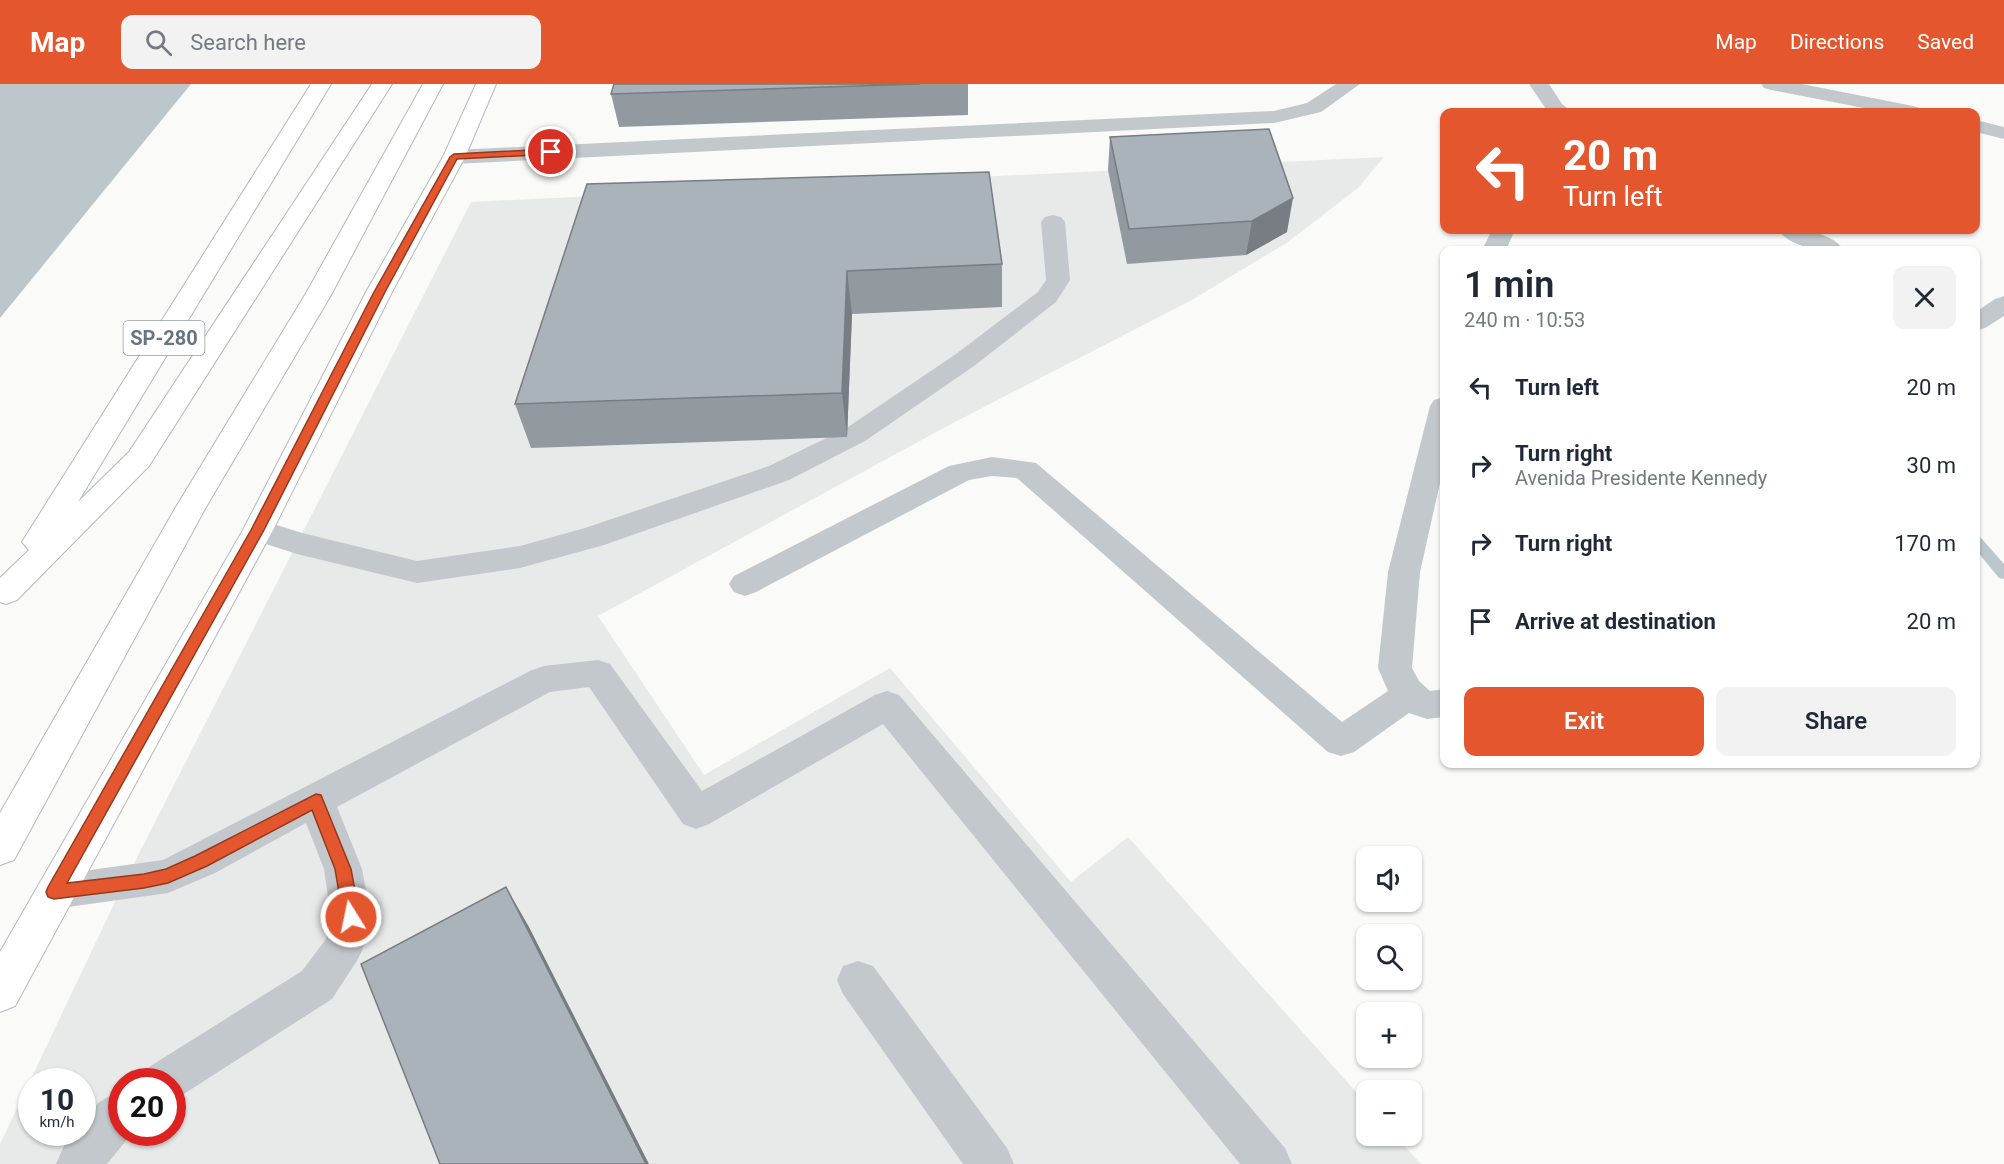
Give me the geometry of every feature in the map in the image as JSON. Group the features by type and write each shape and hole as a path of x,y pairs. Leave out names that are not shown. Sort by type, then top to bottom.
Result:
{"main road":[{"name":"SP-280","path":"3,597 321,84"},
{"path":"3,597 138,459 381,84"},
{"path":"0,848 191,507 318,295 433,84"},
{"path":"0,992 258,530 379,292 454,157 486,84"}],"street":[{"path":"454,157 1274,117 1314,108 1350,84"},
{"path":"1539,84 1555,108"},
{"path":"1771,84 1893,108"},
{"path":"1980,127 2004,133"},
{"path":"258,530 297,543 417,572 520,557 572,543 779,473 855,435 965,360 1047,297 1058,280 1053,222"},
{"path":"1798,234 1824,246"},
{"path":"1980,319 2004,304"},
{"path":"1980,324 2004,335"},
{"path":"1440,423 1404,572 1395,668 1399,682 1408,695 1424,704 1440,705"},
{"path":"745,584 958,473 982,465 1005,466 1026,470 1341,742 1408,695"},
{"path":"54,892 168,876 201,861 544,679 598,673 696,813 887,705 1269,1164"},
{"path":"186,1068 317,985 344,946 351,917 343,869 316,800"},
{"path":"858,980 991,1164"},
{"path":"79,1164 108,1125"}],"shaded area":[{"path":"0,84 191,84 0,318"},
{"path":"1384,157 1358,188 1288,242 1190,301 951,424 598,616 704,775 890,668 1071,882 1128,837 1356,1092 1356,1146 1404,1146 1421,1164 0,1164 0,1144 18,1106 18,1146 96,1146 96,1068 36,1068 124,883 471,202"}],"building":[{"path":"614,84 920,84 611,94"},
{"path":"1269,129 1293,198 1252,221 1129,229 1110,137"},
{"path":"989,172 1002,264 847,271 842,393 515,404 587,184"},
{"path":"506,887 646,1164 440,1164 361,964"}],"waterway":[{"path":"1980,546 2004,574"}],"route":[{"path":"351,917 343,869 316,800 168,876 54,892 258,530 379,292 454,157 551,152"}]}
